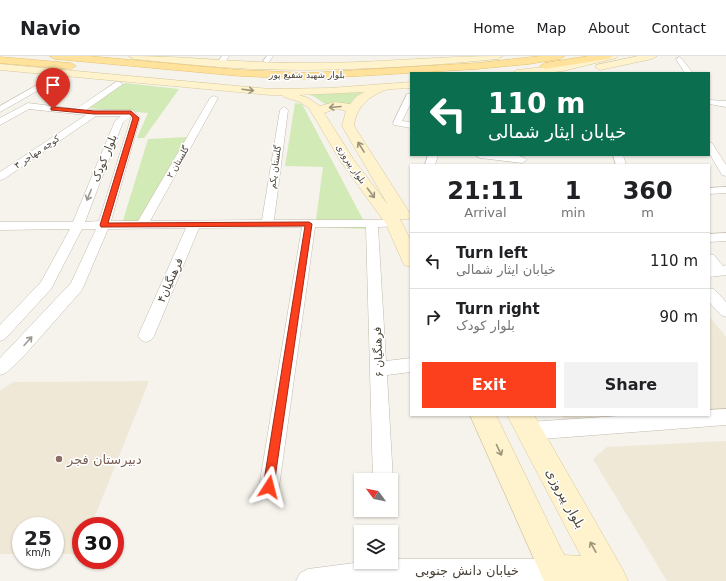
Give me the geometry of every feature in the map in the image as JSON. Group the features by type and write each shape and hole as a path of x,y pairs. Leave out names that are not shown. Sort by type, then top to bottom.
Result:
{"main road":[{"name":"بلوار شهید شفیع پور","path":"55,56 112,65 265,82 410,78"},
{"path":"134,56 223,60 296,66 529,61"},
{"path":"296,66 311,62 317,56"},
{"path":"353,56 353,61 365,65"},
{"path":"402,64 498,56"},
{"name":"بلوار شهید شفیع پور","path":"0,60 112,65 288,76 434,69 529,61 560,56"},
{"path":"491,72 531,68 608,56"},
{"path":"526,72 563,68 613,56"},
{"path":"569,72 652,56"},
{"path":"112,65 134,60 203,65 223,60"},
{"path":"112,65 142,75 203,82 228,87"},
{"path":"0,67 270,92 330,91 410,85"},
{"path":"318,112 328,107 336,106 352,109 356,102 371,92 392,86"},
{"name":"بلوار پیروزی","path":"270,92 295,96 314,106 348,162 394,223 410,259"},
{"name":"بلوار پیروزی","path":"352,109 348,116 348,126 410,226"},
{"path":"483,416 558,575 608,579"},
{"name":"بلوار پیروزی","path":"525,423 608,579"}],"street":[{"path":"679,59 688,72"},
{"path":"0,109 56,78"},
{"path":"78,111 119,84"},
{"path":"410,96 397,123 410,125"},
{"name":"گلستان ۲","path":"142,225 214,98"},
{"path":"710,102 726,104"},
{"path":"0,122 28,106 94,113 131,113"},
{"name":"گلستان یکم","path":"267,224 284,110"},
{"name":"کوچه مهاجر ۳","path":"0,177 94,113"},
{"name":"بلوار کودک","path":"0,335 46,285 78,226 119,121 131,113 136,118 104,225 77,286 18,352 0,368"},
{"path":"0,114 12,115"},
{"path":"710,147 726,173"},
{"path":"105,156 126,154"},
{"path":"488,156 522,160"},
{"path":"710,191 726,190"},
{"name":"فرهنگیان ۶","path":"372,223 383,473"},
{"path":"0,226 394,223"},
{"path":"269,487 309,224"},
{"name":"فرهنگیان۴","path":"146,336 194,225"},
{"path":"710,238 726,237"},
{"path":"710,259 718,271"},
{"path":"710,294 726,311"},
{"path":"379,369 410,365"},
{"path":"525,423 726,417"},
{"name":"خیابان دانش جنوبی","path":"308,581 387,570 558,575"}],"shaded area":[{"path":"710,317 726,337 726,415 568,425 562,416 710,416"},
{"name":"دبیرستان فجر","path":"149,381 95,517 72,517 72,554 64,554 64,517 12,517 12,554 0,554 0,391 13,382"},
{"path":"726,441 726,581 667,581 593,459 607,447"}],"green space":[{"path":"125,83 179,89 144,138 137,138 148,113 87,108"},
{"path":"364,91 354,98 350,105 328,106 315,97 307,94"},
{"path":"295,103 302,104 368,229 315,227 323,167 285,166"},
{"path":"188,137 137,227 121,227 148,139"}],"place":[{"name":"دبیرستان فجر","path":"59,459"}],"route":[{"path":"53,109 94,113 131,113 136,118 104,225 309,224 269,487"}]}
